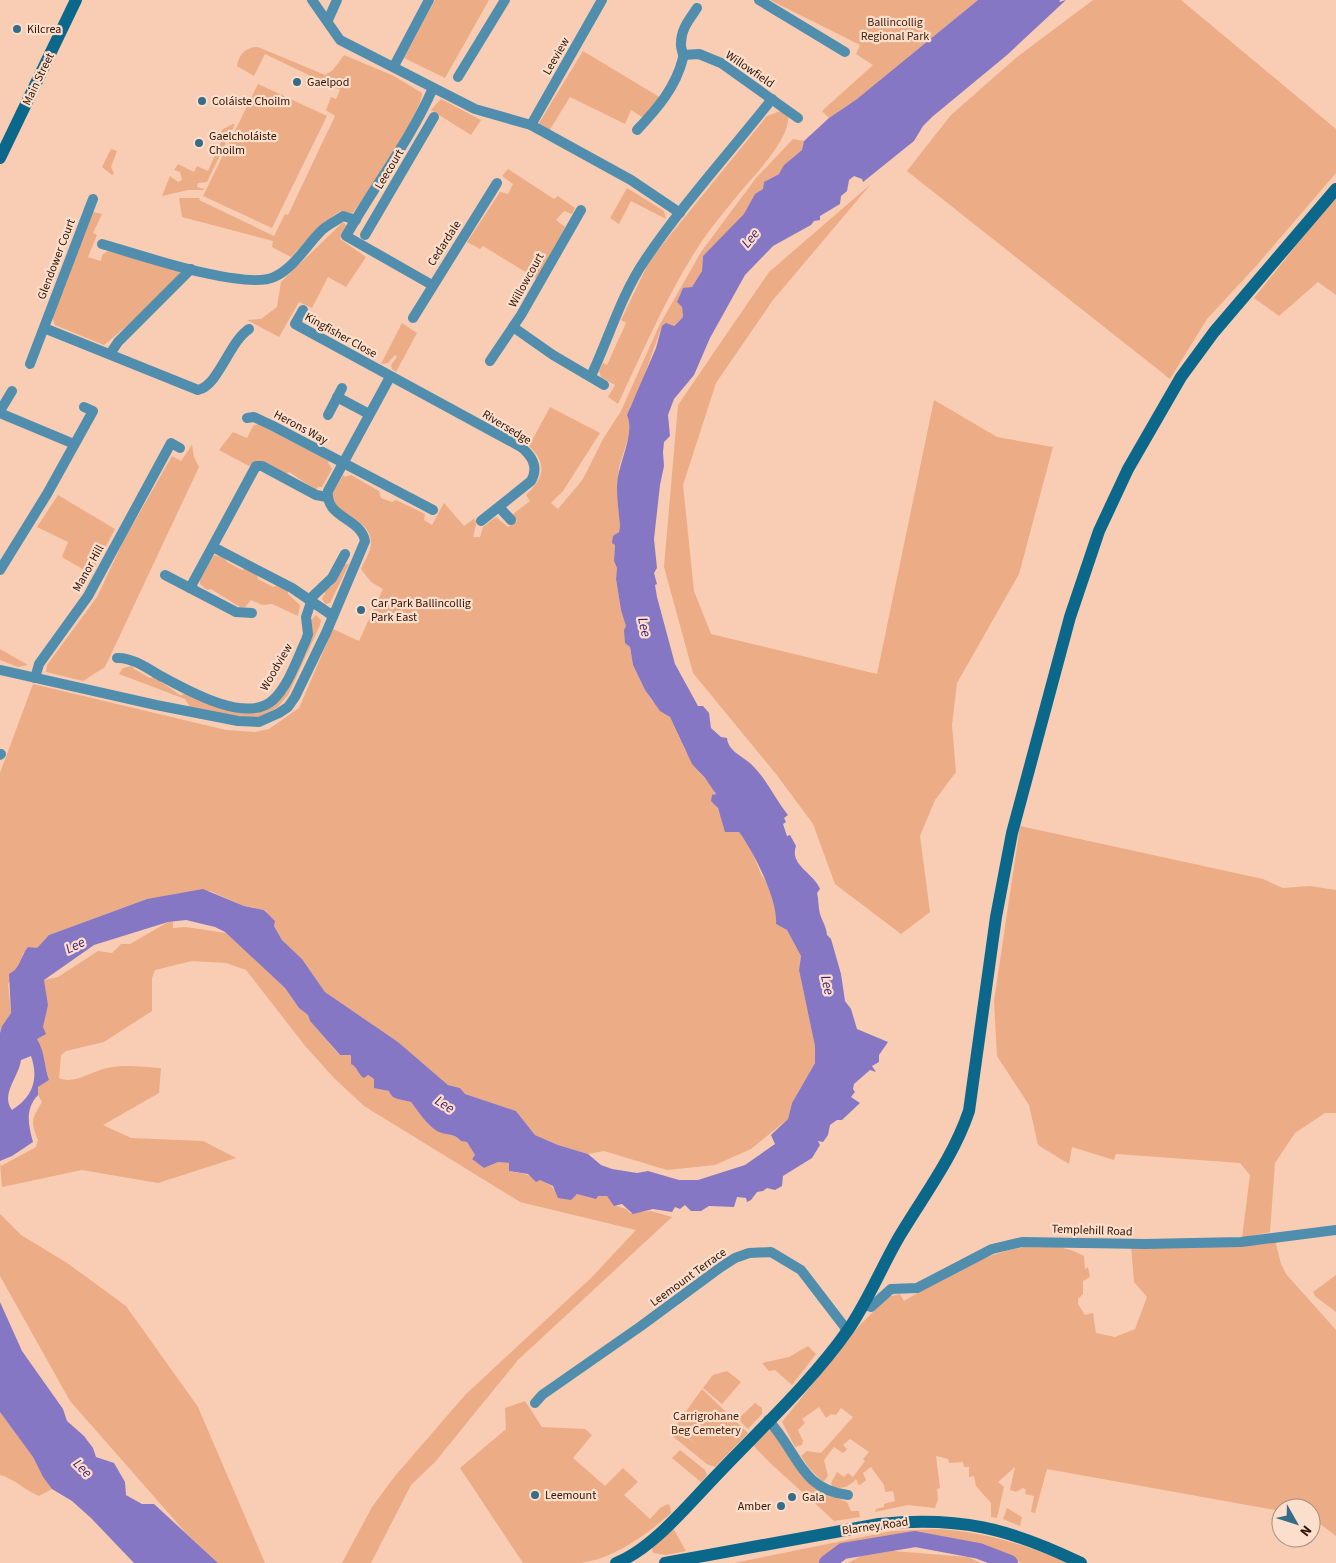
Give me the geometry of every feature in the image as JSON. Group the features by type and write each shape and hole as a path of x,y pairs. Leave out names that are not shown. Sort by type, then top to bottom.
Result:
{"main road":[{"name":"Main Street","path":"1,154 76,0"},
{"path":"624,1562 668,1524 768,1420 847,1330 864,1305 898,1238 942,1170 961,1135 969,1111 996,917 1012,833 1070,617 1099,531 1128,469 1181,377 1214,332 1336,189"},
{"name":"Blarney Road","path":"665,1563 879,1524 914,1521 953,1522 982,1526 1019,1537 1081,1563"}],"street":[{"path":"312,0 328,20 340,40 475,109 531,125 631,180 680,213"},
{"path":"328,20 337,0"},
{"path":"394,66 429,0"},
{"path":"458,77 505,0"},
{"name":"Leeview","path":"531,125 602,0"},
{"path":"759,0 845,52"},
{"path":"637,130 663,102 679,72 684,55 680,46 682,30 697,8"},
{"name":"Willowfield","path":"684,55 699,54 721,63 798,118"},
{"path":"432,285 346,236 390,166 424,108 433,88"},
{"path":"591,376 631,284 644,260 772,99"},
{"name":"Leecourt","path":"365,235 434,117"},
{"path":"390,166 401,173"},
{"name":"Cedardale","path":"412,318 497,183"},
{"name":"Glendower Court","path":"30,364 93,199"},
{"name":"Willowcourt","path":"490,361 513,327 581,210"},
{"path":"102,244 191,269 249,281 273,277 290,266 322,230 343,216 356,220"},
{"path":"110,354 118,342 191,269"},
{"name":"Kingfisher Close","path":"303,310 295,324 390,377"},
{"path":"513,327 553,355 604,385"},
{"path":"44,328 198,390 208,385 238,338 248,328"},
{"path":"0,670 156,706 238,721 259,722 288,707 295,697 366,541 364,534 356,525 333,510 327,497 328,491 390,377"},
{"name":"Riversedge","path":"390,377 528,453 533,460 533,478 500,508 481,521"},
{"path":"12,391 0,412 74,444"},
{"path":"328,415 340,392 370,414"},
{"path":"0,570 25,532 93,411 84,407"},
{"name":"Herons Way","path":"247,418 254,418 264,422 343,464"},
{"name":"Manor Hill","path":"35,678 39,664 96,581 171,443 180,448"},
{"path":"343,464 433,510"},
{"path":"190,588 256,466 262,466 316,495 327,497"},
{"path":"500,508 511,520"},
{"path":"213,547 292,588 333,616"},
{"path":"311,602 319,589 332,578 345,554"},
{"path":"165,575 236,612 252,613"},
{"name":"Woodview","path":"117,658 130,660 216,702 244,707 259,707 275,697 298,656 308,634 306,617 311,602"},
{"name":"Templehill Road","path":"864,1305 870,1306 891,1289 917,1288 992,1249 1022,1242 1145,1244 1240,1242 1336,1230"},
{"name":"Leemount Terrace","path":"535,1403 542,1395 608,1350 721,1267 735,1258 750,1253 772,1252 801,1270 847,1330"},
{"path":"768,1420 810,1479 834,1494 848,1495"}],"green space":[{"path":"435,0 489,0 445,78 404,58"},
{"name":"Ballincollig Regional Park","path":"770,0 978,0 861,96 829,118 822,111 873,65 856,54 860,45"},
{"path":"1093,0 1181,0 1336,129 1336,173 1257,265 1207,319 1170,379 907,171 951,115 1017,57"},
{"path":"258,47 325,75 333,70 344,55 394,76 422,93 420,103 404,134 353,213 340,211 322,224 291,257 272,247 273,241 182,217 179,198 200,198 199,200 274,236 285,214 288,215 335,116 326,110 331,97 336,99 340,90 265,54 254,76 237,66 239,58 244,52 250,48"},
{"path":"583,51 661,98 645,119 631,110 625,124 570,97 549,131 539,123"},
{"path":"258,84 327,116 272,228 203,196"},
{"path":"441,99 481,120 471,135 431,110"},
{"path":"783,110 788,114 788,124 778,146 714,224 690,260 657,321 618,404 608,397 615,385 601,377 599,371 603,363 607,365 626,323 621,320 650,260 767,116"},
{"path":"235,124 207,182 198,183 197,187 204,189 188,190 162,196 170,176 178,182 182,180 180,172 174,170 178,164 194,172 197,166 208,171 223,137 220,134 223,129"},
{"path":"793,139 804,141 802,150 784,165 782,172 764,182 763,189 755,194 745,214 703,256 702,271 692,287 683,289 677,302 682,307 683,317 673,326 662,326 640,387 630,407 630,432 619,467 617,487 620,526 615,545 614,561 617,568 616,579 621,610 625,620 633,665 652,701 670,717 685,750 700,773 714,789 716,805 722,819 739,832 750,847 761,874 771,890 777,912 776,924 787,930 801,956 799,970 815,1046 815,1063 792,1103 788,1119 751,1149 715,1165 667,1170 604,1151 588,1154 558,1145 535,1135 516,1111 465,1094 460,1088 448,1085 398,1042 325,992 302,959 282,940 265,910 244,906 210,891 147,899 49,935 37,948 23,953 21,962 8,984 11,1013 2,1026 0,1033 0,773 33,684 226,730 255,732 269,729 299,708 333,629 359,641 383,589 371,582 361,569 371,546 369,534 365,527 337,506 333,500 335,488 343,475 345,477 351,475 379,491 381,498 392,502 396,500 425,514 424,520 432,525 444,503 464,526 475,518 474,521 477,520 473,537 480,537 483,527 496,517 508,527 517,521 512,515 530,501 526,495 540,477 541,466 539,459 529,446 550,407 600,433 563,491 551,503 558,509 583,479 603,439 621,411 659,326 701,252 756,178"},
{"path":"111,149 117,151 111,167 114,173 112,175 102,167"},
{"path":"508,169 554,199 558,196 575,208 572,214 564,211 556,220 565,227 537,279 483,246 480,249 467,242 500,192 508,194 513,184 502,176"},
{"path":"871,184 773,300 716,383 683,485 694,591 711,634 877,674 934,400 997,437 1053,447 1019,574 957,683 952,725 956,772 935,800 920,836 930,912 901,934 835,884 813,824 776,774 693,673 664,567 678,405 769,272"},
{"path":"627,188 664,211 666,219 631,201 619,224 610,218"},
{"path":"1336,196 1336,295 1318,282 1279,316 1254,298"},
{"path":"93,212 102,214 93,233 97,235 88,257 101,261 102,255 109,250 183,270 147,309 104,345 55,325 52,317"},
{"path":"343,222 346,225 340,239 366,257 346,287 328,277 312,308 299,302 279,337 247,320 261,319 277,307 281,282"},
{"path":"402,323 417,333 396,372 392,369 391,365 397,357 395,355 388,363 381,364"},
{"path":"258,424 329,461 328,463 332,469 322,487 318,487 316,490 289,472 286,474 254,463 249,466 219,450 233,432 247,438 253,426"},
{"path":"192,445 194,457 199,467 105,667 83,681 46,672 47,665 97,597 124,540 172,456 181,461"},
{"path":"58,495 115,529 91,574 62,557 68,542 37,527"},
{"path":"214,555 225,558 227,562 242,570 246,568 257,574 258,579 273,587 278,585 288,590 288,594 300,605 298,616 272,604 262,605 251,600 245,607 240,607 211,589 207,590 200,584 200,580"},
{"path":"349,564 330,603 325,604 322,598 325,594 324,590 332,586 343,565"},
{"path":"316,615 321,620 320,625 288,695 278,707 260,717 247,718 190,707 185,699 119,674 123,668 132,666 150,678 154,677 180,695 185,694 210,705 237,712 262,710 286,693 298,671 311,620"},
{"path":"0,649 28,665 18,667 0,660"},
{"path":"1020,826 1263,879 1283,888 1310,886 1336,890 1336,1113 1325,1113 1295,1133 1275,1163 1270,1232 1242,1238 1250,1175 1240,1163 1116,1154 1114,1160 1072,1147 1069,1164 1038,1145 1029,1105 997,1056 994,1001"},
{"path":"168,922 173,922 173,928 186,927 226,933 285,988 299,1008 308,1015 310,1021 339,1055 351,1054 358,1070 374,1079 379,1088 389,1091 390,1095 411,1102 421,1116 433,1126 455,1136 461,1141 467,1142 475,1155 472,1159 484,1168 498,1162 509,1163 511,1172 536,1178 548,1184 556,1192 573,1197 577,1194 607,1196 614,1205 626,1209 630,1213 651,1211 672,1217 518,1360 435,1462 411,1485 371,1563 342,1563 372,1507 395,1476 466,1394 591,1278 636,1230 520,1202 364,1106 334,1078 306,1047 246,970 226,963 192,961 155,970 152,978 152,1011 104,1042 66,1051 61,1055 59,1078 65,1080 77,1079 101,1070 120,1066 161,1068 159,1093 103,1125 131,1138 203,1141 236,1158 158,1183 82,1170 2,1187 0,1163 1,1166 36,1147 38,1140 33,1120 42,1102 38,1095 38,1087 49,1080 37,1038 43,1027 46,993 44,980 58,977 98,951 112,953 121,944 130,944"},
{"path":"0,1214 21,1235 67,1263 126,1306 198,1407 265,1563 218,1563 186,1533 70,1401 0,1276"},
{"path":"1275,1240 1281,1264 1286,1274 1336,1330 1336,1536 1321,1525 1321,1498 1271,1498 1271,1509 1047,1469 1035,1513 1031,1512 1034,1496 1025,1494 1026,1490 1023,1488 1016,1492 1010,1490 1015,1467 998,1482 1004,1487 997,1518 991,1517 991,1503 976,1486 974,1476 969,1477 969,1467 964,1467 963,1462 949,1463 948,1459 936,1456 940,1488 937,1489 938,1499 935,1508 908,1505 875,1512 876,1509 884,1507 884,1504 895,1501 893,1491 885,1492 884,1485 871,1467 863,1473 866,1480 860,1485 856,1479 849,1485 840,1488 833,1488 831,1483 837,1472 844,1477 848,1473 853,1477 869,1452 850,1439 843,1445 847,1449 843,1453 834,1447 824,1460 828,1476 824,1481 809,1468 801,1456 807,1451 821,1453 853,1417 841,1408 836,1415 831,1414 826,1418 819,1407 802,1419 805,1423 798,1430 803,1441 802,1445 795,1447 782,1422 859,1326 888,1297 900,1294 904,1301 967,1266 1015,1249 1039,1246 1062,1248 1084,1256 1085,1269 1088,1267 1090,1277 1083,1281 1083,1294 1078,1299 1078,1304 1085,1315 1093,1313 1096,1333 1115,1337 1135,1329 1147,1297 1134,1282 1131,1245"},
{"path":"1336,1275 1336,1312 1316,1297 1313,1292"},
{"path":"808,1346 816,1354 792,1385 775,1370 769,1371 762,1363 789,1357"},
{"path":"727,1371 741,1382 722,1404 703,1388 713,1375"},
{"name":"Carrigrohane Beg Cemetery","path":"702,1389 748,1433 715,1467 707,1464 671,1435 674,1429 701,1447 674,1428"},
{"path":"525,1401 542,1427 585,1429 592,1435 573,1458 605,1486 623,1468 638,1482 624,1495 650,1519 660,1508 668,1504 671,1513 641,1537 606,1556 581,1563 523,1563 460,1468 506,1429 505,1408"},
{"path":"755,1403 762,1408 762,1414 748,1429 738,1419"},
{"path":"0,1412 33,1457 43,1477 52,1489 39,1496 0,1475"},
{"path":"772,1430 819,1491 847,1502 851,1511 859,1511 860,1517 834,1521 753,1445 767,1431"},
{"path":"680,1450 705,1470 707,1475 701,1482 672,1458"},
{"path":"1007,1508 1022,1517 1020,1526 1003,1519"},
{"path":"673,1528 686,1551 666,1555 653,1553 652,1547"},
{"path":"939,1529 973,1533 1005,1540 1068,1563 1021,1563 1012,1558 918,1536 845,1549 820,1563 734,1563 892,1531"},
{"path":"893,1551 968,1557 981,1563 848,1563 861,1556"}],"water":[{"name":"Lee","path":"978,0 1060,0 1059,2 1066,0 1007,55 932,117 923,126 914,141 863,182 862,179 854,176 849,180 847,191 841,196 840,204 820,216 820,220 814,221 811,225 773,246 745,275 710,338 694,375 674,399 668,415 670,436 664,442 664,466 654,539 657,568 654,573 657,584 655,585 657,597 675,664 698,706 703,706 709,713 711,728 721,737 727,738 730,747 758,771 788,815 784,818 786,822 783,824 787,836 790,835 796,846 796,858 820,889 817,893 820,914 827,935 831,939 841,974 845,1001 851,1009 857,1029 888,1042 879,1055 879,1062 872,1066 876,1072 870,1070 854,1084 853,1089 855,1092 851,1097 860,1103 842,1120 837,1120 830,1125 828,1135 823,1142 818,1141 820,1145 812,1158 783,1176 782,1186 775,1190 767,1188 757,1192 747,1202 746,1198 737,1197 734,1207 709,1206 701,1211 691,1211 685,1205 680,1209 675,1207 672,1212 653,1209 633,1214 622,1204 614,1206 607,1196 598,1196 596,1199 577,1194 571,1200 558,1198 553,1186 540,1180 536,1182 528,1174 509,1171 509,1163 498,1162 484,1168 472,1159 475,1155 467,1142 461,1141 455,1136 437,1131 411,1102 394,1098 389,1091 374,1088 374,1079 368,1075 364,1078 362,1077 351,1064 351,1055 340,1055 310,1021 308,1015 299,1008 285,988 225,932 215,927 186,920 168,922 94,945 44,980 48,1005 43,1027 46,1034 37,1039 42,1049 49,1080 38,1087 38,1095 29,1111 29,1123 33,1142 12,1156 0,1161 0,1033 2,1026 11,1013 9,974 18,965 28,947 37,948 49,935 147,899 203,889 244,906 264,910 275,921 274,926 282,940 302,959 325,992 398,1042 448,1085 460,1088 465,1094 516,1111 535,1135 558,1145 588,1154 601,1165 612,1169 637,1173 648,1171 679,1180 698,1180 745,1165 775,1144 771,1135 788,1119 792,1103 815,1063 815,1046 799,970 801,956 787,930 776,924 776,914 769,890 751,851 739,832 725,832 718,808 711,801 712,795 716,794 692,764 670,717 660,711 645,690 633,665 630,647 625,643 624,630 626,626 621,610 616,579 615,545 612,543 613,536 619,532 620,526 617,487 628,441 629,423 627,415 656,348 662,326 666,323 674,326 683,317 682,307 677,302 683,288 692,287 702,271 703,256 744,214 755,194 763,189 764,182 779,174 784,165 802,150 804,141 829,118 857,99","holes":["31,1056 34,1080 32,1087 25,1099 12,1110 9,1104 9,1092 21,1060"]},
{"name":"Lee","path":"0,1302 22,1351 63,1409 67,1421 84,1436 93,1448 96,1457 114,1463 125,1482 126,1495 142,1504 154,1504 218,1563 134,1563 91,1518 72,1501 52,1489 43,1477 33,1457 0,1412"}],"waterway":[{"path":"827,1563 843,1551 915,1539 979,1551 1010,1563"}],"place":[{"name":"Kilcrea","path":"17,29"},
{"name":"Gaelpod","path":"297,82"},
{"name":"Coláiste Choilm","path":"202,101"},
{"name":"Gaelcholáiste Choilm","path":"199,143"},
{"name":"Car Park Ballincollig Park East","path":"361,610"},
{"name":"Leemount","path":"535,1495"},
{"name":"Gala","path":"792,1497"},
{"name":"Amber","path":"781,1506"}]}
